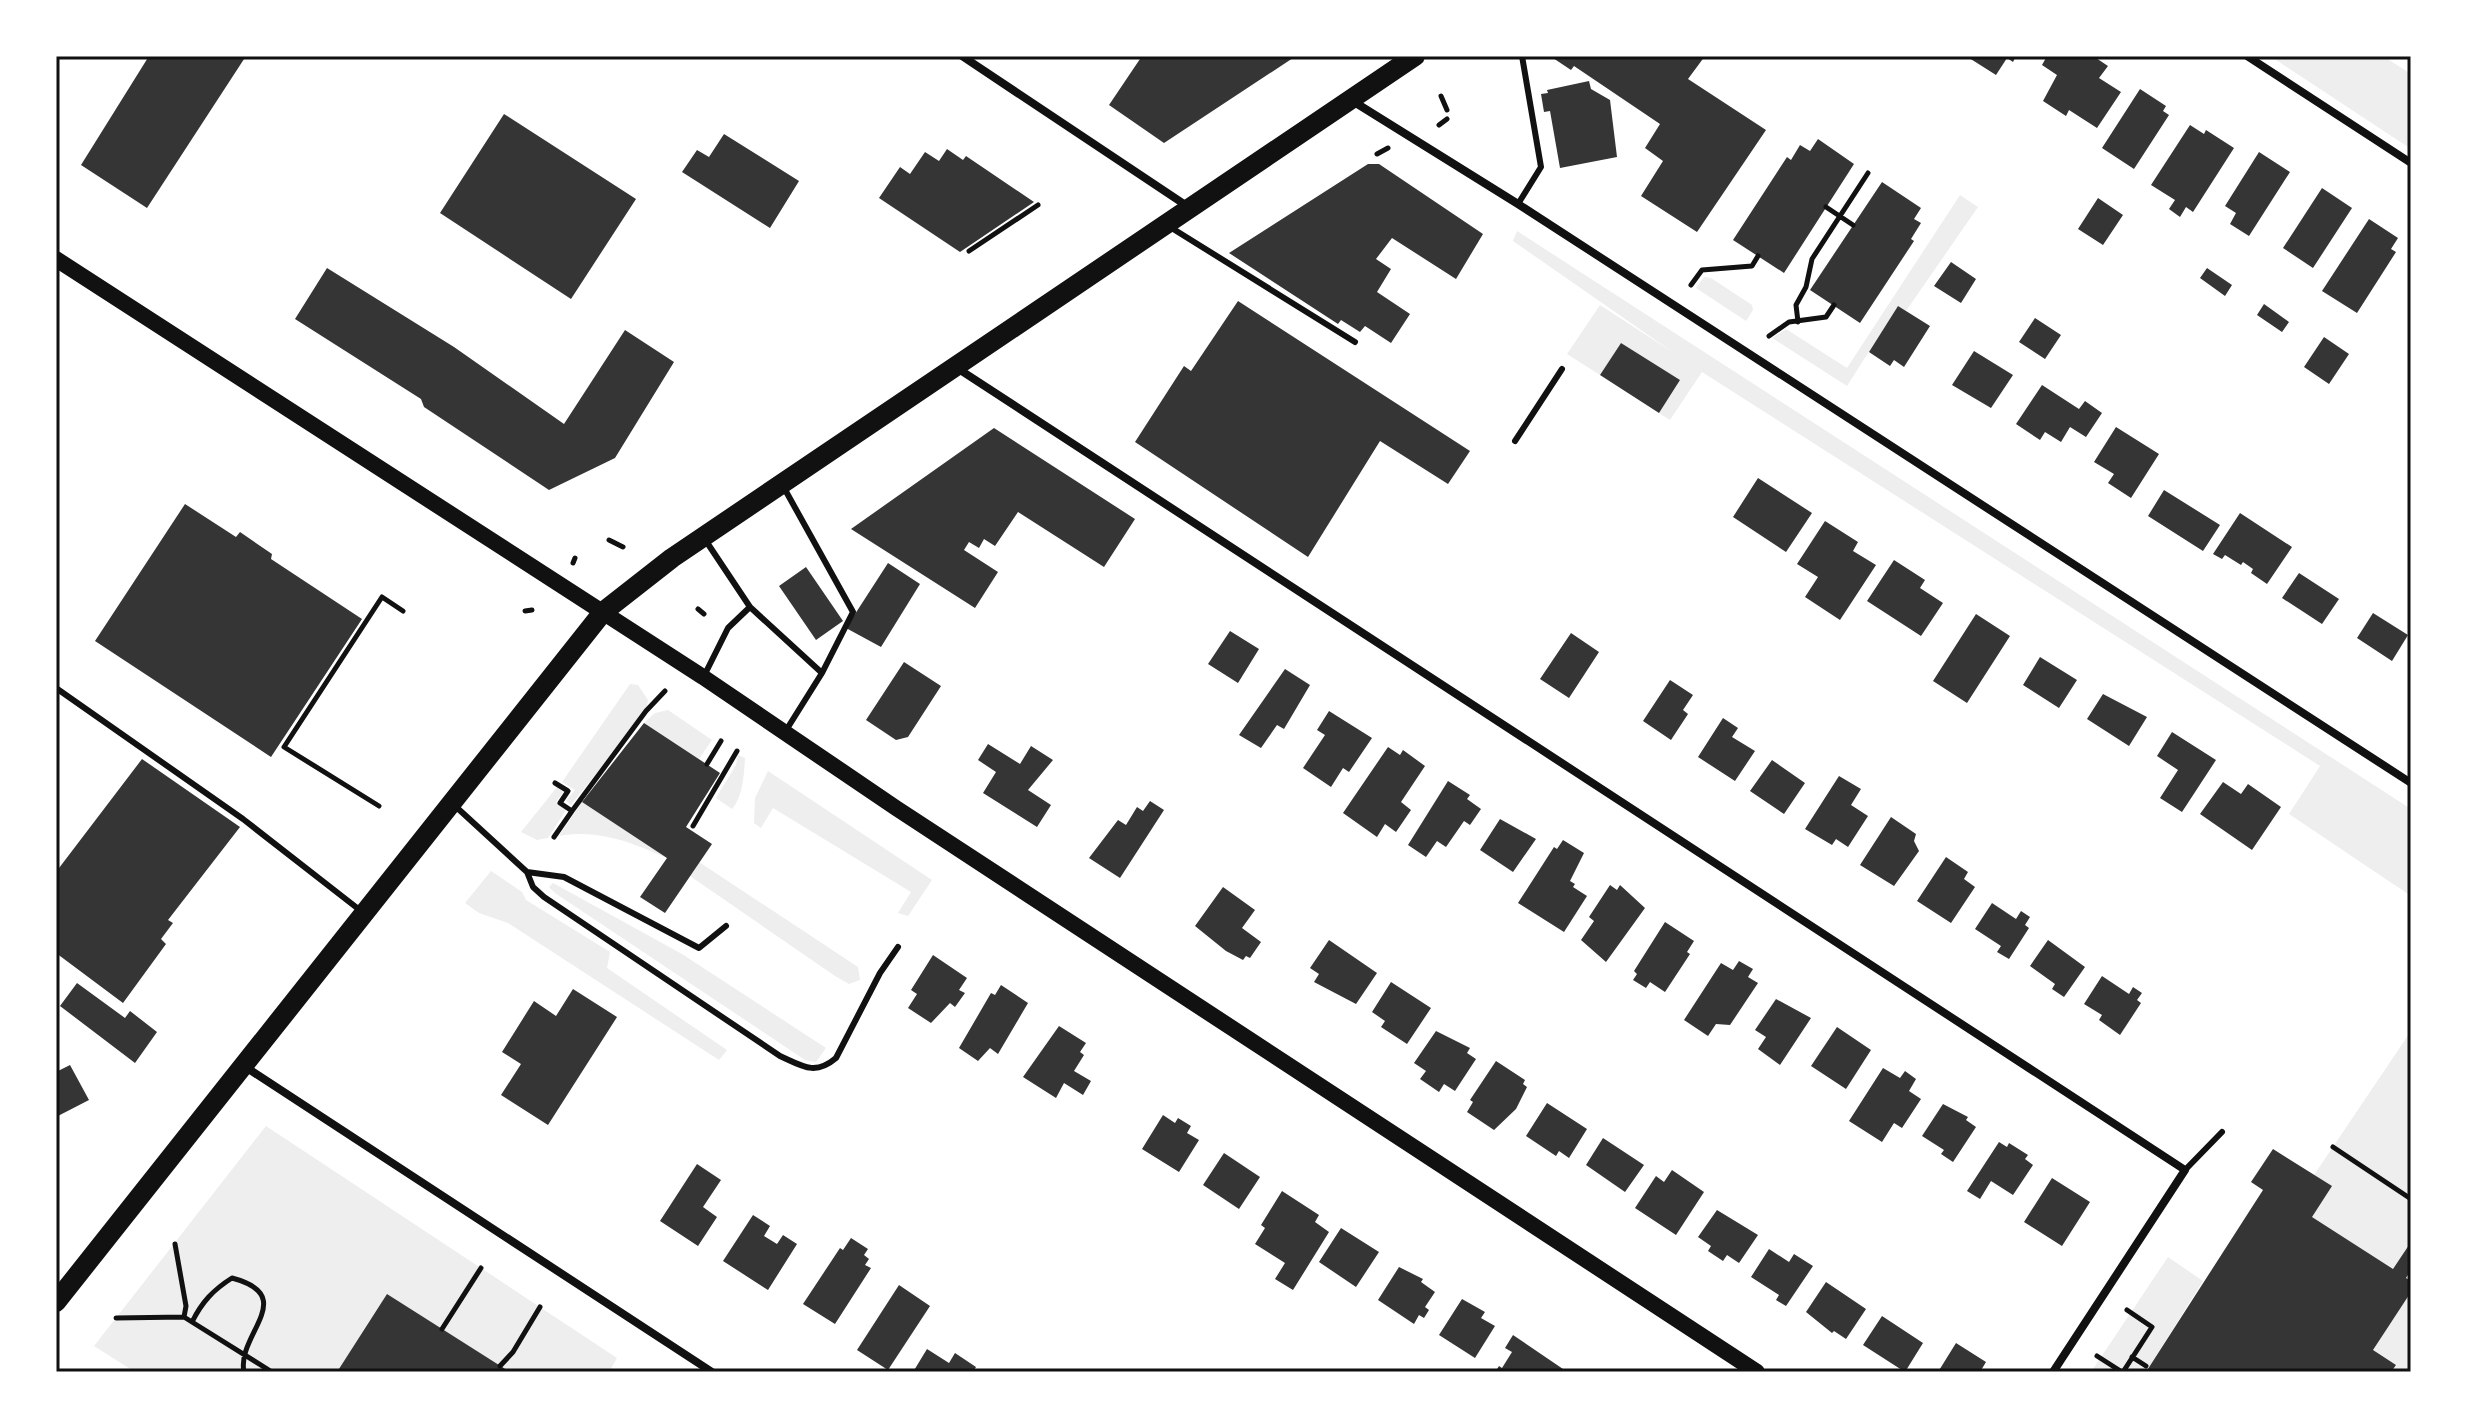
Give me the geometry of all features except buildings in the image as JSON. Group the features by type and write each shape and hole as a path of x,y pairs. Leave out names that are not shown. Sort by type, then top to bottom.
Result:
{"main road":[{"path":"57,1300 603,612 704,538 1415,56"},
{"path":"56,259 703,677 1757,1372"}],"street":[{"path":"962,56 1191,209"},
{"path":"2247,56 2411,163"},
{"path":"1351,100 1518,204 2411,783"},
{"path":"957,368 2185,1170 2053,1372"},
{"path":"244,1065 712,1372"}],"lane":[{"path":"1518,204 1541,167 1522,56"},
{"path":"1167,225 1355,342"},
{"path":"1515,441 1562,369"},
{"path":"783,485 853,612 822,673 785,732"},
{"path":"704,538 750,607 822,673"},
{"path":"703,677 728,628 750,607"},
{"path":"56,688 128,735 364,913"},
{"path":"451,802 527,872 533,887 566,914 780,1056 809,1070 824,1068 836,1058 880,973 898,947"},
{"path":"527,872 564,877 699,948 726,926"},
{"path":"2185,1170 2222,1132"}],"path":[{"path":"1441,96 1447,110"},
{"path":"1439,125 1447,119"},
{"path":"1377,154 1388,148"},
{"path":"1798,322 1796,305 1806,287 1812,259 1868,173"},
{"path":"969,251 1038,205"},
{"path":"1826,207 1853,225"},
{"path":"1691,285 1702,270 1752,266 1758,256"},
{"path":"1769,336 1780,326 1826,317 1834,305"},
{"path":"609,540 623,547"},
{"path":"379,806 284,747 382,597 403,611"},
{"path":"525,611 532,610"},
{"path":"554,837 646,711 665,691"},
{"path":"707,764 721,741"},
{"path":"693,826 737,751"},
{"path":"555,783 568,791 560,803 572,811"},
{"path":"2333,1147 2411,1199"},
{"path":"175,1244 186,1306 184,1317"},
{"path":"442,1329 481,1268"},
{"path":"192,1322 202,1302 221,1285 232,1278 249,1282 262,1295 264,1311 244,1354 244,1372"},
{"path":"500,1366 513,1352 540,1307"},
{"path":"2097,1356 2122,1372 2152,1327 2127,1310"},
{"path":"116,1318 184,1317 272,1372"},
{"path":"2132,1357 2146,1366"}],"shaded area":[{"path":"2270,56 2383,56 2411,74 2411,149"},
{"path":"1960,195 1978,207 1906,311 1898,306 1847,386 1772,338 1786,329 1847,368"},
{"path":"1517,231 2411,809 2411,896 2289,814 2320,766 1702,372 1670,420 1659,413 1680,380 1621,343 1600,375 1567,354 1600,305 1674,353 1513,241"},
{"path":"1704,277 1711,278 1752,305 1753,310 1746,321 1696,288"},
{"path":"630,684 638,685 648,700 646,711 571,805 566,801 575,790 562,782"},
{"path":"668,710 712,740 699,759 644,723 655,713"},
{"path":"738,755 745,758 743,778 739,798 732,809 716,798 736,765"},
{"path":"768,771 932,880 908,916 898,913 911,892 773,808 761,828 754,823 755,798"},
{"path":"557,787 563,792 556,802 566,810 548,838 537,840 521,832"},
{"path":"582,802 667,858 627,842 601,836 559,836"},
{"path":"699,862 858,967 860,980 849,984 835,976 690,876"},
{"path":"491,871 522,892 526,900 610,952 607,968 727,1050 719,1060 508,923 479,913 465,903"},
{"path":"553,883 682,954 826,1048 816,1062 805,1060 555,893 549,887"},
{"path":"2411,1031 2411,1245 2393,1269 2312,1217 2314,1175"},
{"path":"266,1126 617,1358 609,1372 510,1372 387,1294 337,1372 135,1372 94,1346"},
{"path":"2168,1257 2203,1281 2146,1372 2091,1372"},
{"path":"2411,1292 2411,1372 2391,1372 2396,1365 2373,1350"}]}
